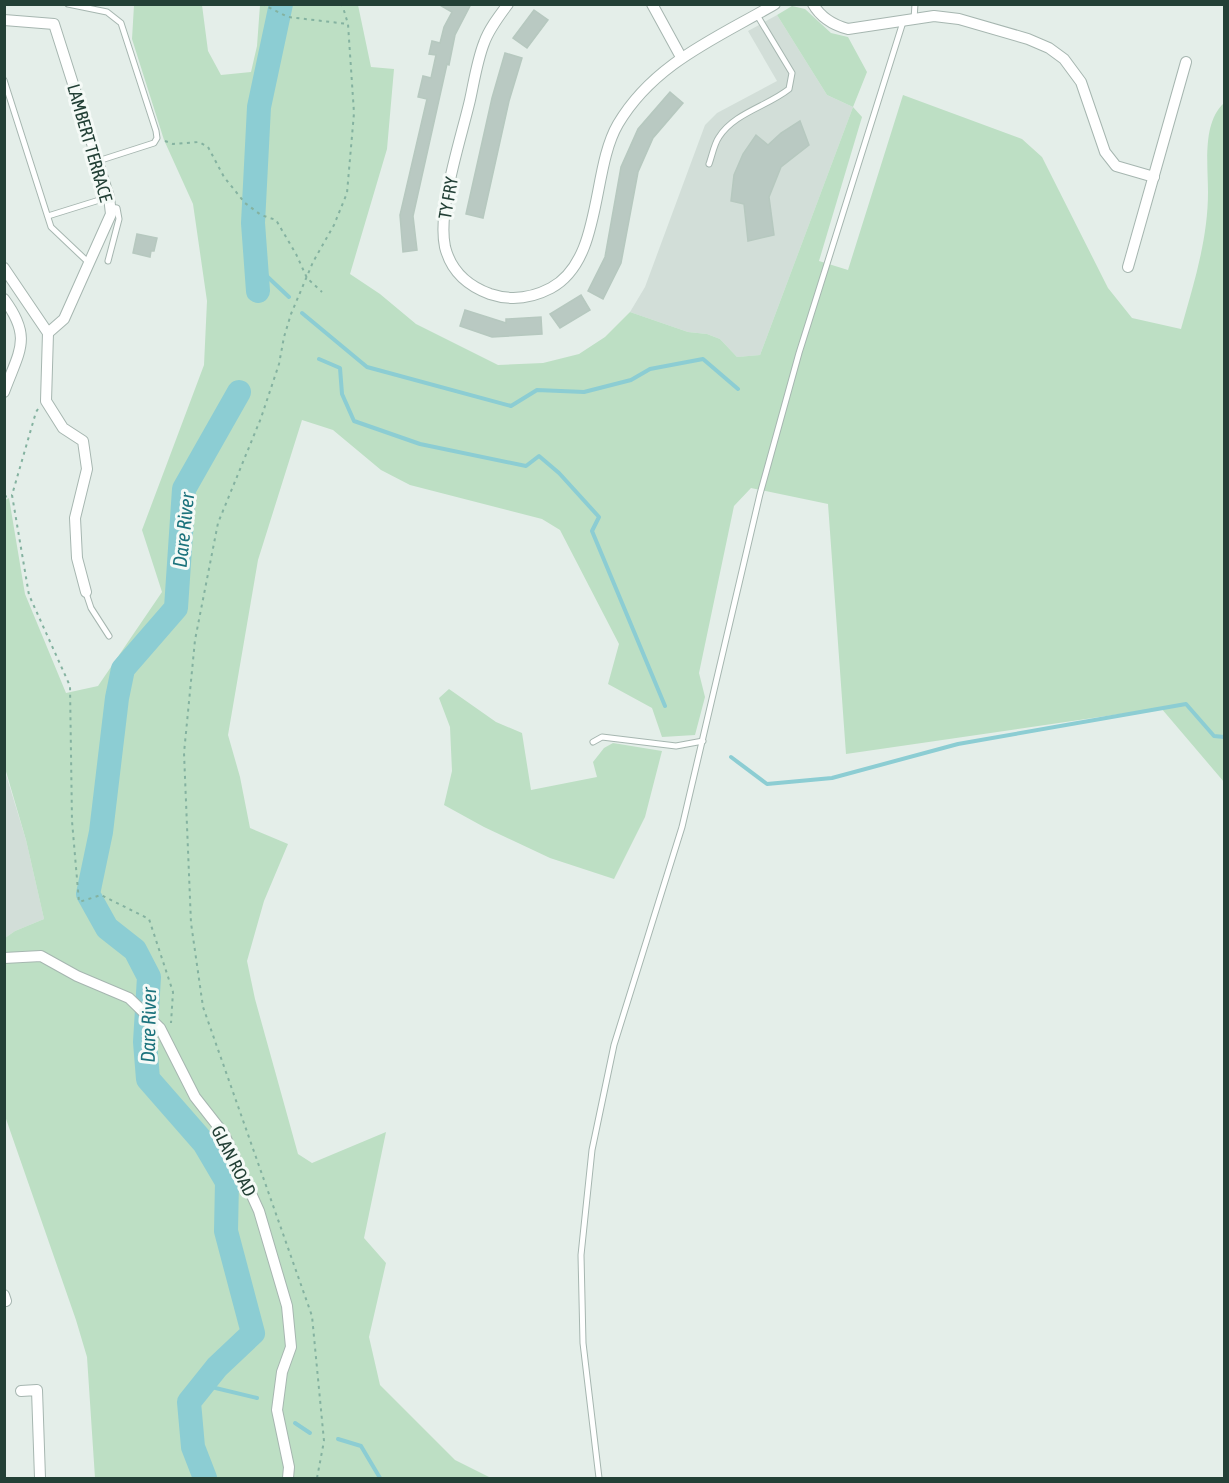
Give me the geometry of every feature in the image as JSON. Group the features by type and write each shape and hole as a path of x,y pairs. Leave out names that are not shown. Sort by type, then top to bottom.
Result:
{"street":[{"name":"TY FRY","path":"508,4 498,16 484,43 442,223 445,248 454,269 475,289 502,297 528,297 553,287 572,269 585,248 603,159 618,124 645,87 681,57 775,4"},
{"path":"652,4 681,57"},
{"path":"813,4 818,12 834,26 848,29 933,16 959,19 1028,39 1049,48 1064,59 1081,82 1105,152 1116,166 1154,177"},
{"name":"LAMBERT TERRACE","path":"4,20 54,24 98,161 111,214 64,319 48,333"},
{"path":"1128,267 1186,62"},
{"path":"4,268 48,333 46,401 63,428 83,441 87,469 75,518 77,558 86,591"},
{"path":"4,299 16,314 23,340 4,392"},
{"name":"GLAN ROAD","path":"4,958 41,956 77,976 129,998 165,1026 195,1097 224,1134 259,1211 287,1306 291,1347 282,1372 277,1410 289,1467 288,1479"},
{"path":"21,1391 37,1389 40,1479"}],"lane":[{"path":"68,4 107,12 121,23 156,131 157,138 154,143 98,161"},
{"path":"599,1479 582,1343 581,1255 592,1150 614,1045 682,827 766,473 799,353 915,4"},
{"path":"709,164 718,138 730,123 778,98 789,89 792,73 757,15"},
{"path":"4,80 51,227 89,263"},
{"path":"48,216 109,202 117,208 119,219 108,261"},
{"path":"86,591 91,608 109,636"},
{"path":"593,742 603,737 676,746 703,741"}],"path":[{"path":"262,4 288,17 348,24"},
{"path":"193,941 184,753 195,640 218,523 261,418 279,364 288,326 307,278 334,225 347,193 354,113 348,24 342,4"},
{"path":"157,138 173,144 199,142 208,147 224,177 245,203 261,215 276,220 307,278 322,292"},
{"path":"46,401 36,412 12,495 29,595 70,686 72,821 79,903 101,895 149,919 173,992 165,1026"},
{"path":"4,497 12,495"}],"shaded area":[{"path":"777,15 827,95 853,107 760,355 737,357 720,339 707,334 688,332 630,312 645,287 705,125 717,113 777,81 748,31"},
{"path":"4,768 26,840 44,919 15,931 5,938"}],"green space":[{"path":"134,5 202,5 208,51 221,75 251,72 257,46 260,5 358,5 371,67 394,69 387,149 350,274 380,294 416,324 498,365 543,363 579,354 605,337 630,312 688,332 707,334 720,339 737,357 760,355 853,107 862,117 819,261 848,270 903,95 1022,139 1042,157 1108,288 1132,318 1181,329 1206,227 1209,133 1217,111 1224,103 1224,782 1161,708 846,754 828,504 751,488 734,506 699,673 705,697 695,735 662,737 652,708 608,684 619,644 560,530 542,519 410,485 381,470 333,430 302,420 258,560 228,735 240,777 250,828 288,844 264,901 247,961 255,999 298,1154 312,1163 386,1132 364,1238 386,1263 369,1337 380,1385 455,1460 491,1478 95,1478 87,1357 5,1116 5,938 15,931 44,919 26,840 5,768 5,500 9,498 25,594 66,693 98,686 162,592 142,530 204,365 207,301 193,204 164,140 132,39"},
{"path":"792,6 805,9 831,33 848,37 867,72 853,107 827,95 777,15"},
{"path":"449,689 496,722 522,733 531,790 597,777 593,762 604,748 613,743 662,751 645,817 614,879 550,858 444,805 452,771 450,727 439,698"}],"building":[{"path":"438,4 471,4 455,35 449,65 447,64 413,216 417,250 403,252 400,215 427,99 418,97 423,76 431,78 436,55 429,54 432,41 440,43 444,27 452,12"},
{"path":"534,10 548,20 527,48 513,38"},
{"path":"505,53 522,58 509,101 483,218 466,214 492,98"},
{"path":"670,92 683,103 653,138 638,172 621,263 603,299 588,291 605,257 621,167 638,129"},
{"path":"800,121 809,145 781,167 769,197 774,235 748,241 744,204 731,201 734,175 743,154 756,135 768,145"},
{"path":"137,234 157,238 150,257 133,253"},
{"path":"581,295 590,310 560,328 550,314"},
{"path":"465,310 506,323 506,319 541,317 542,334 492,337 460,326"}],"waterway":[{"name":"Dare River","path":"258,291 253,223 259,107 281,4"},
{"path":"256,266 289,297"},
{"path":"302,313 367,367 511,406 537,390 584,392 631,380 650,369 703,359 738,389"},
{"path":"319,359 340,368 342,394 354,421 420,444 526,466 539,456 559,473 599,517 592,531 665,706"},
{"name":"Dare River","path":"205,1478 193,1447 189,1402 217,1367 253,1333 226,1231 227,1182 204,1143 148,1079 145,1042 149,977 135,950 107,928 88,894 101,832 117,698 123,669 176,608 184,489 239,392"},
{"path":"731,757 767,784 832,778 958,744 1186,704 1214,736 1224,737"},
{"path":"203,1385 257,1398"},
{"path":"295,1423 310,1433"},
{"path":"338,1439 361,1446 380,1478"}]}
